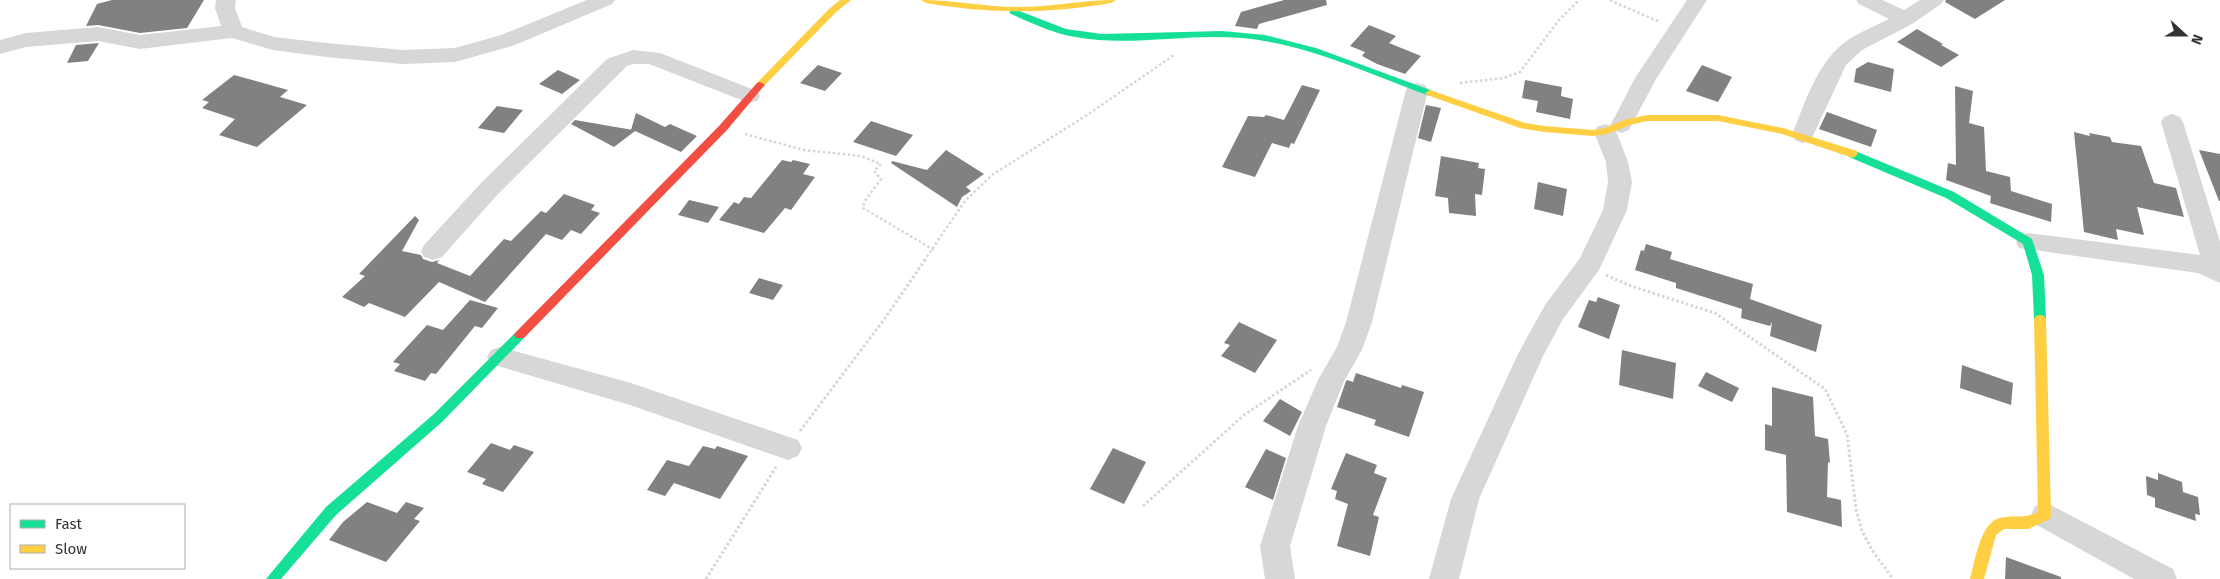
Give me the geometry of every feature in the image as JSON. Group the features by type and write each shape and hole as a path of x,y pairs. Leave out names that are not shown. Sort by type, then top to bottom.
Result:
{"street":[{"path":"226,0 225,8 233,31"},
{"path":"0,47 26,40 98,34 140,42 233,31 273,43 326,50 403,57 455,55 508,40 605,0"},
{"path":"273,579 331,511 438,418 500,357 723,128 749,96 832,11 846,0"},
{"path":"926,0 981,10 1014,12 1067,9 1111,0"},
{"path":"1444,579 1465,499 1530,354 1554,312 1590,263 1615,210 1620,182 1613,128 1697,0"},
{"path":"1866,0 1905,19"},
{"path":"1803,135 1822,89 1837,61 1855,46 1905,19 1934,0"},
{"path":"1014,12 1051,28 1080,35 1112,38 1241,35 1286,42 1340,60 1417,90 1524,126 1558,131 1613,128 1648,118 1698,117 1751,124 1803,135 1964,200 2028,242 2186,262 2219,273"},
{"path":"433,251 490,188 614,64 626,57 653,58 749,96"},
{"path":"1280,579 1276,546 1312,426 1332,378 1349,350 1359,322 1417,90"},
{"path":"2172,122 2219,273"},
{"path":"2028,242 2038,275 2045,515"},
{"path":"500,357 631,394 788,448"},
{"path":"2045,515 2158,578"},
{"path":"1977,579 1990,532 2001,523 2028,524 2045,515"}],"path":[{"path":"1453,84 1514,75 1526,66 1559,20 1579,0"},
{"path":"1610,0 1677,29"},
{"path":"706,579 788,448 934,250 965,201 992,175 1156,69 1200,35"},
{"path":"723,128 823,153 854,155 874,160 881,164 874,171 880,179 864,202 863,208 934,250"},
{"path":"1590,263 1607,276 1630,286 1689,303 1715,313 1825,389 1836,407 1849,440 1852,491 1862,530 1876,555 1893,579"},
{"path":"1143,506 1228,427 1259,403 1282,386 1349,350"}],"building":[{"path":"112,0 204,0 187,28 140,33 98,25 86,26 97,4"},
{"path":"1284,0 1326,0 1327,5 1259,24 1257,29 1235,26 1241,12"},
{"path":"1946,0 2005,0 1975,19 1945,2"},
{"path":"1369,25 1396,36 1389,43 1421,56 1405,74 1377,64 1362,56 1365,52 1350,46"},
{"path":"1917,29 1959,55 1941,67 1897,42"},
{"path":"99,43 88,61 67,63 76,45"},
{"path":"1868,62 1894,69 1891,92 1854,82 1856,69"},
{"path":"818,65 842,73 825,91 800,83"},
{"path":"1702,65 1732,77 1718,102 1686,91"},
{"path":"558,70 580,80 562,94 539,84"},
{"path":"234,75 288,90 280,97 307,105 257,147 219,135 235,119 202,108 209,102 202,100"},
{"path":"1525,80 1562,87 1561,96 1573,99 1570,119 1536,112 1538,101 1522,98"},
{"path":"1302,85 1320,90 1294,144 1291,143 1289,148 1272,143 1255,177 1222,167 1248,116 1264,117 1266,115 1284,120"},
{"path":"1955,86 1973,91 1969,123 1984,127 1986,171 2010,177 2011,191 2052,204 2051,222 1990,203 1991,196 1946,180 1948,163 1956,165"},
{"path":"1426,105 1441,108 1431,142 1418,138"},
{"path":"497,106 523,110 504,133 478,128"},
{"path":"1827,112 1877,130 1871,147 1819,129"},
{"path":"636,113 665,127 670,124 697,136 681,152 635,131 614,147 571,124 575,120 631,130"},
{"path":"871,121 913,135 896,156 853,142"},
{"path":"2074,132 2090,136 2089,133 2110,137 2112,142 2141,146 2154,183 2176,188 2184,217 2137,207 2144,235 2116,229 2118,240 2084,232"},
{"path":"946,150 984,174 966,187 971,191 962,197 957,207 891,163 892,161 927,170"},
{"path":"2199,150 2220,154 2220,201 2219,201"},
{"path":"1441,156 1479,163 1478,168 1485,169 1482,195 1475,194 1476,216 1449,213 1448,198 1435,196"},
{"path":"782,160 791,162 793,160 810,164 803,174 815,177 791,210 785,208 764,233 719,220 734,202 739,204 744,197 751,198"},
{"path":"1538,182 1567,189 1563,216 1534,209"},
{"path":"564,194 595,205 591,210 600,213 581,234 571,230 562,240 546,234 485,302 439,282 405,317 369,303 364,307 342,297 365,276 359,274 415,216 419,220 402,251 421,255 423,259 432,262 439,260 437,263 470,276 504,239 511,241 541,211 546,213"},
{"path":"689,200 719,207 708,223 678,215"},
{"path":"1646,244 1672,252 1670,259 1753,284 1750,299 1822,325 1816,352 1770,336 1772,322 1770,326 1741,318 1742,309 1676,288 1676,283 1635,270 1641,250 1644,251"},
{"path":"759,278 783,285 773,300 749,293"},
{"path":"1598,297 1620,305 1609,339 1578,327 1589,300 1596,302"},
{"path":"470,300 498,308 482,328 475,326 436,374 431,373 425,381 394,371 400,364 393,362 427,325 443,330"},
{"path":"1239,322 1277,340 1255,373 1221,356 1230,345 1224,343"},
{"path":"1622,350 1676,363 1673,399 1619,385"},
{"path":"1962,365 2013,383 2011,405 1960,388"},
{"path":"1706,372 1739,388 1732,402 1698,386"},
{"path":"1356,373 1401,388 1402,385 1424,392 1409,437 1374,425 1376,420 1337,407 1346,381 1353,382"},
{"path":"1772,387 1813,397 1815,436 1828,439 1830,463 1828,462 1827,497 1841,500 1842,527 1787,512 1786,455 1765,450 1765,424 1772,426"},
{"path":"1280,399 1302,412 1290,436 1263,421"},
{"path":"491,443 510,450 514,445 534,452 503,492 482,484 486,479 467,472"},
{"path":"703,446 715,449 717,446 748,456 720,499 674,483 665,496 647,490 667,460 689,466"},
{"path":"1113,448 1146,462 1124,504 1090,489"},
{"path":"1266,449 1286,458 1273,500 1245,487"},
{"path":"1346,453 1377,465 1374,473 1387,478 1373,515 1379,517 1370,556 1337,546 1348,504 1335,499 1337,491 1331,489"},
{"path":"2158,473 2182,482 2183,492 2198,497 2200,515 2195,514 2196,521 2155,507 2155,498 2147,495 2146,476 2158,480"},
{"path":"367,502 397,513 406,502 424,508 414,519 420,521 386,562 329,540 343,522"},
{"path":"2006,557 2061,577 2061,579 2005,579"}],"traffic: fast":[{"path":"1014,12 1064,32 1082,35 1122,38 1222,34 1265,38 1312,50 1430,93"},
{"path":"1853,154 1950,195 2028,242 2038,275 2040,319"},
{"path":"273,579 331,511 438,418 520,335"}],"traffic: slow":[{"path":"760,85 832,11 846,0"},
{"path":"926,0 973,7 1019,10 1064,7 1111,0"},
{"path":"1430,93 1524,126 1544,129 1593,133 1607,131 1628,122 1647,118 1718,118 1783,131 1853,154"},
{"path":"1977,579 1990,532 2001,523 2028,523 2045,515 2040,319"}],"traffic: jam":[{"path":"520,335 723,128 760,85"}]}
